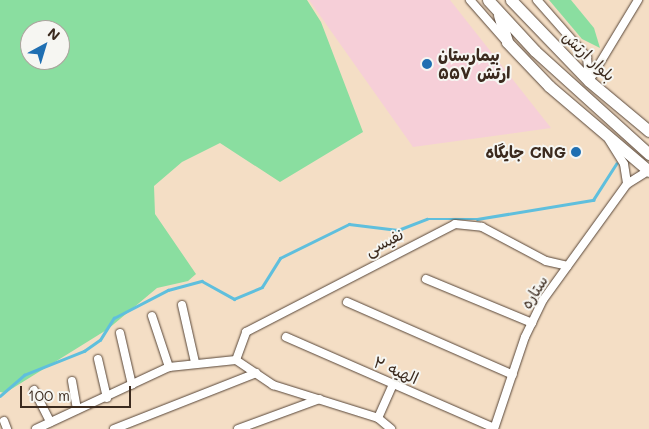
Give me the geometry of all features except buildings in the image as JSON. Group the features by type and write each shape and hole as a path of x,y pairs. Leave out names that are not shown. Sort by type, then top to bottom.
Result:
{"highway":[{"name":"بلوار ارتش","path":"488,0 598,110 624,132"},
{"name":"بلوار ارتش","path":"512,0 589,80 649,131"},
{"path":"499,13 507,42 604,134 649,171"},
{"path":"624,132 649,154"},
{"path":"624,132 649,163"}],"street":[{"path":"470,0 507,42"},
{"path":"537,0 587,57 589,80"},
{"path":"589,80 638,0"},
{"path":"604,134 624,164 626,184 649,171"},
{"name":"ستاره","path":"494,428 532,323 567,266 626,184"},
{"name":"نفیسی","path":"236,360 246,332 455,224 482,227 546,261 567,266"},
{"path":"426,279 532,323"},
{"path":"347,302 513,375"},
{"path":"182,304 195,362"},
{"path":"152,316 169,367"},
{"path":"120,333 132,384"},
{"name":"الهیه ۲","path":"286,337 494,428"},
{"path":"98,359 107,398"},
{"path":"36,429 107,398 169,367 195,362 236,360 273,385 378,418 391,429"},
{"path":"114,429 256,372"},
{"path":"72,381 77,410"},
{"path":"378,418 393,384"},
{"path":"34,390 50,422"},
{"path":"238,429 320,400"}],"shaded area":[{"name":"بیمارستان ۵۵۷ ارتش","path":"309,0 450,0 551,128 413,147"}],"green space":[{"path":"0,0 307,0 321,22 363,132 280,182 220,143 182,162 154,186 155,214 196,274 188,281 157,288 108,329 5,393 0,392"},
{"path":"549,0 571,0 594,28 600,48 582,39"}],"waterway":[{"path":"0,396 24,375 84,351 100,340 114,318 168,290 202,281 234,299 262,287 280,258 349,224 398,230 427,219 477,219 593,200 616,164"}],"place":[{"name":"بیمارستان ۵۵۷ ارتش","path":"427,64"},
{"name":"جایگاه CNG","path":"576,152"}]}
